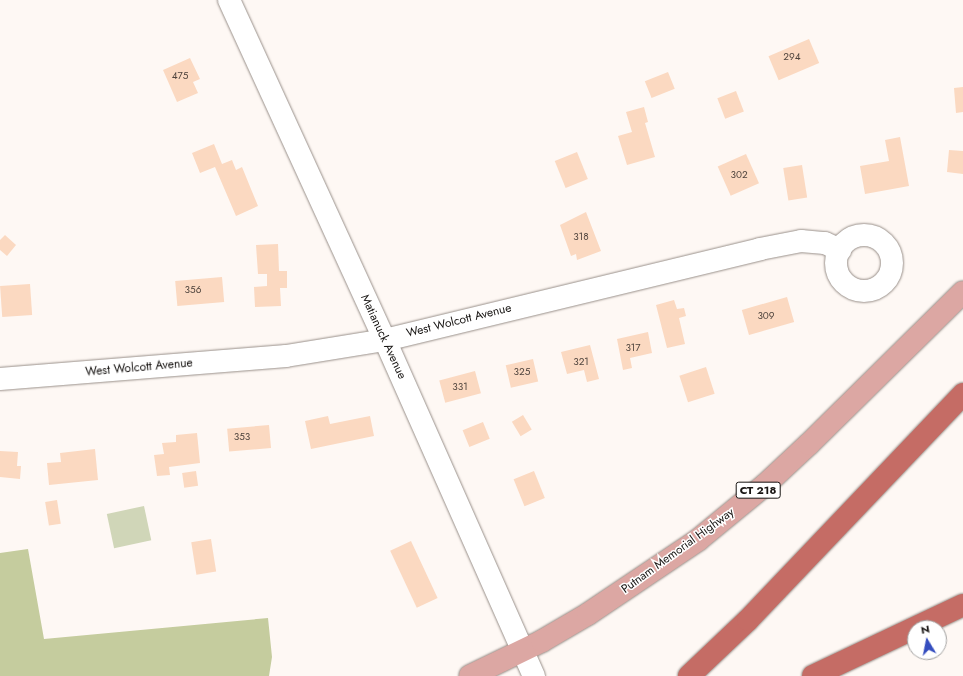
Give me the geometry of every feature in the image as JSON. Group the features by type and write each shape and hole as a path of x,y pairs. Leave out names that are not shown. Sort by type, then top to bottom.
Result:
{"highway":[{"path":"689,676 748,620 963,394"},
{"path":"813,676 963,605"}],"main road":[{"name":"Putnam Memorial Highway","path":"470,676 523,651 627,589 730,514 809,444 963,292"}],"street":[{"name":"Matianuck Avenue","path":"229,0 385,340 534,676"},
{"name":"West Wolcott Avenue","path":"0,379 286,356 385,340 760,249 801,241 825,243 840,250"}],"green space":[{"path":"144,506 151,540 114,548 107,514"},
{"path":"28,549 44,639 268,618 272,657 269,676 0,676 0,553"}],"building":[{"path":"809,39 819,63 779,80 768,56"},
{"path":"190,58 200,79 193,82 198,93 177,102 163,70"},
{"path":"668,72 675,89 652,98 645,81"},
{"path":"963,87 963,112 956,113 954,88"},
{"path":"736,91 744,112 725,119 717,98"},
{"path":"644,107 648,122 645,123 655,157 627,165 618,136 632,132 626,112"},
{"path":"900,137 909,186 865,194 860,166 889,161 885,140"},
{"path":"214,144 222,164 232,160 236,170 242,167 258,206 236,216 215,167 200,173 192,153"},
{"path":"949,150 963,151 963,174 947,172"},
{"path":"577,152 588,179 566,188 555,161"},
{"path":"746,154 759,183 731,196 718,167"},
{"path":"802,165 807,198 788,201 783,168"},
{"path":"586,212 601,251 577,260 576,254 571,256 560,225"},
{"path":"5,235 16,245 7,256 0,250 0,240"},
{"path":"278,244 279,271 287,271 287,288 280,288 281,306 255,307 254,287 267,286 267,274 258,274 256,245"},
{"path":"222,277 224,302 177,306 175,281"},
{"path":"30,284 32,315 2,317 0,286"},
{"path":"787,297 794,322 749,335 742,310"},
{"path":"674,300 677,309 684,308 686,316 679,318 685,344 667,348 656,305"},
{"path":"648,332 652,353 630,358 632,368 623,370 617,339"},
{"path":"590,345 599,379 587,382 584,370 567,374 561,352"},
{"path":"533,359 538,381 511,388 506,365"},
{"path":"706,367 715,394 688,402 679,376"},
{"path":"475,371 481,393 445,403 439,381"},
{"path":"523,415 532,430 521,436 512,422"},
{"path":"328,416 330,424 370,416 374,436 311,449 305,421"},
{"path":"483,422 490,439 469,447 463,430"},
{"path":"269,425 271,448 229,452 227,429"},
{"path":"197,433 200,463 169,467 170,475 157,476 154,455 164,454 162,443 176,442 176,435"},
{"path":"95,449 98,480 49,485 47,463 61,462 60,453"},
{"path":"0,451 18,452 17,466 21,466 20,479 0,477"},
{"path":"196,471 198,486 184,488 182,473"},
{"path":"534,471 545,498 524,506 514,479"},
{"path":"57,500 61,524 49,526 45,502"},
{"path":"211,539 216,572 196,575 191,542"},
{"path":"411,541 438,598 417,608 390,551"}]}
